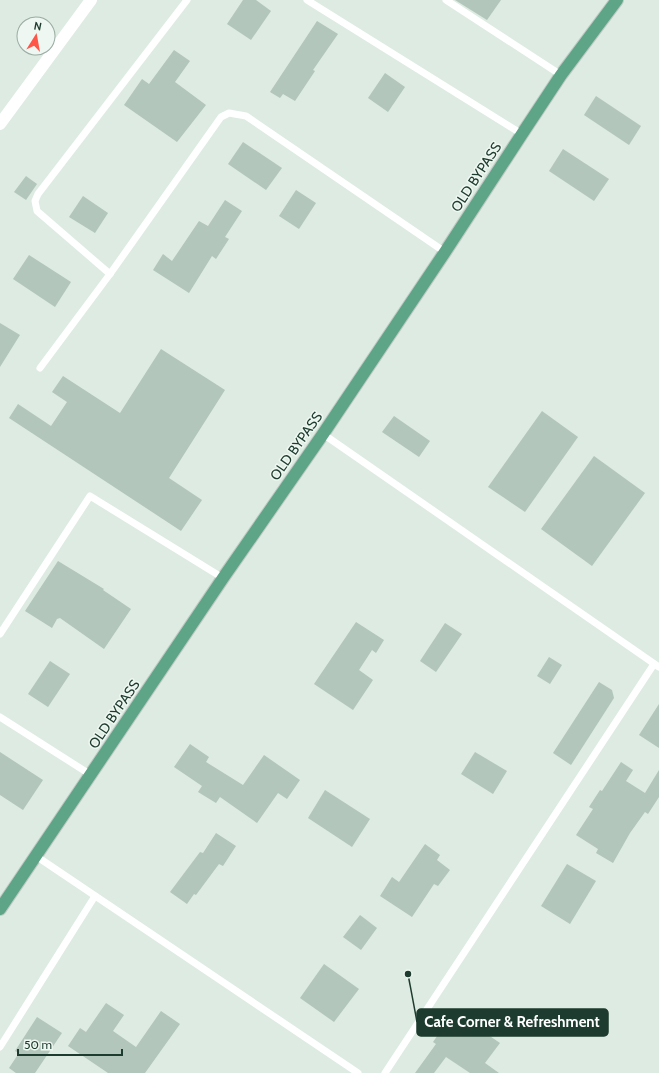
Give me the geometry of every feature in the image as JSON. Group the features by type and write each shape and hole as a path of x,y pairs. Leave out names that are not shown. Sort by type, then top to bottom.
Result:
{"main road":[{"name":"OLD BYPASS","path":"0,909 223,578 323,434 561,75 617,0"}],"street":[{"path":"0,124 91,0"}],"lane":[{"path":"110,274 37,211 35,201 38,194 187,0"},
{"path":"307,0 522,134"},
{"path":"446,0 561,75"},
{"path":"40,368 110,274 221,117 230,113 246,116 445,252"},
{"path":"323,434 656,666 385,1073"},
{"path":"0,634 90,496 223,578"},
{"path":"0,717 91,775"},
{"path":"36,856 358,1073"},
{"path":"0,1047 95,896"}],"building":[{"path":"243,0 256,0 271,11 251,40 227,24"},
{"path":"455,0 501,0 487,20"},
{"path":"317,21 338,34 313,70 315,71 295,101 283,94 280,98 270,92"},
{"path":"174,50 190,61 175,82 206,105 177,142 124,105 142,79 149,84"},
{"path":"385,73 405,87 388,112 368,98"},
{"path":"596,96 641,126 629,145 584,115"},
{"path":"243,142 282,168 266,190 228,164"},
{"path":"563,149 609,179 594,201 549,171"},
{"path":"26,176 37,184 26,200 14,192"},
{"path":"296,190 316,203 299,229 279,216"},
{"path":"83,196 108,213 95,233 69,217"},
{"path":"225,200 242,211 225,237 229,239 216,259 212,256 189,293 153,270 163,254 172,261 199,221 208,226"},
{"path":"29,255 71,282 55,307 13,279"},
{"path":"0,323 20,335 0,367"},
{"path":"161,349 225,390 169,478 202,500 181,531 9,418 18,404 51,426 67,402 52,392 63,376 120,413"},
{"path":"542,411 578,437 525,512 488,487"},
{"path":"394,416 430,441 419,457 382,432"},
{"path":"594,456 645,493 592,566 541,529"},
{"path":"58,561 104,589 103,590 131,609 104,649 60,618 57,619 52,628 25,611"},
{"path":"356,622 384,640 376,653 372,650 359,670 373,680 353,710 314,684"},
{"path":"445,623 462,634 436,672 420,661"},
{"path":"549,657 562,665 550,684 537,676"},
{"path":"50,661 70,674 48,707 28,694"},
{"path":"599,682 612,690 614,698 571,765 553,753"},
{"path":"659,704 659,748 639,735"},
{"path":"190,744 209,757 206,762 243,785 264,755 300,780 287,799 278,793 257,823 220,797 216,803 198,792 202,786 174,767"},
{"path":"0,752 43,780 23,810 0,795"},
{"path":"475,752 507,771 493,794 461,774"},
{"path":"621,762 633,770 626,781 645,793 659,770 659,797 648,814 645,812 630,833 613,863 596,853 598,849 576,835 593,809 589,807 600,790 602,791"},
{"path":"325,790 370,819 352,847 308,818"},
{"path":"216,833 236,846 223,866 219,864 196,895 194,894 187,904 170,892 200,852 203,853"},
{"path":"425,844 440,855 437,860 450,870 438,886 434,884 412,917 380,896 392,877 399,882"},
{"path":"567,864 596,881 570,924 541,906"},
{"path":"360,915 377,928 361,950 343,937"},
{"path":"324,964 359,989 334,1022 300,998"},
{"path":"106,1003 124,1015 113,1031 136,1047 161,1011 180,1024 145,1073 108,1073 68,1046 80,1028 86,1032"},
{"path":"454,1012 500,1043 485,1063 499,1073 470,1073 446,1057 434,1073 415,1073 436,1044 433,1042"},
{"path":"37,1017 62,1033 35,1073 16,1073 9,1068 19,1053 15,1051"}],"place":[{"name":"Cafe Corner & Refreshment","path":"408,974"}]}
